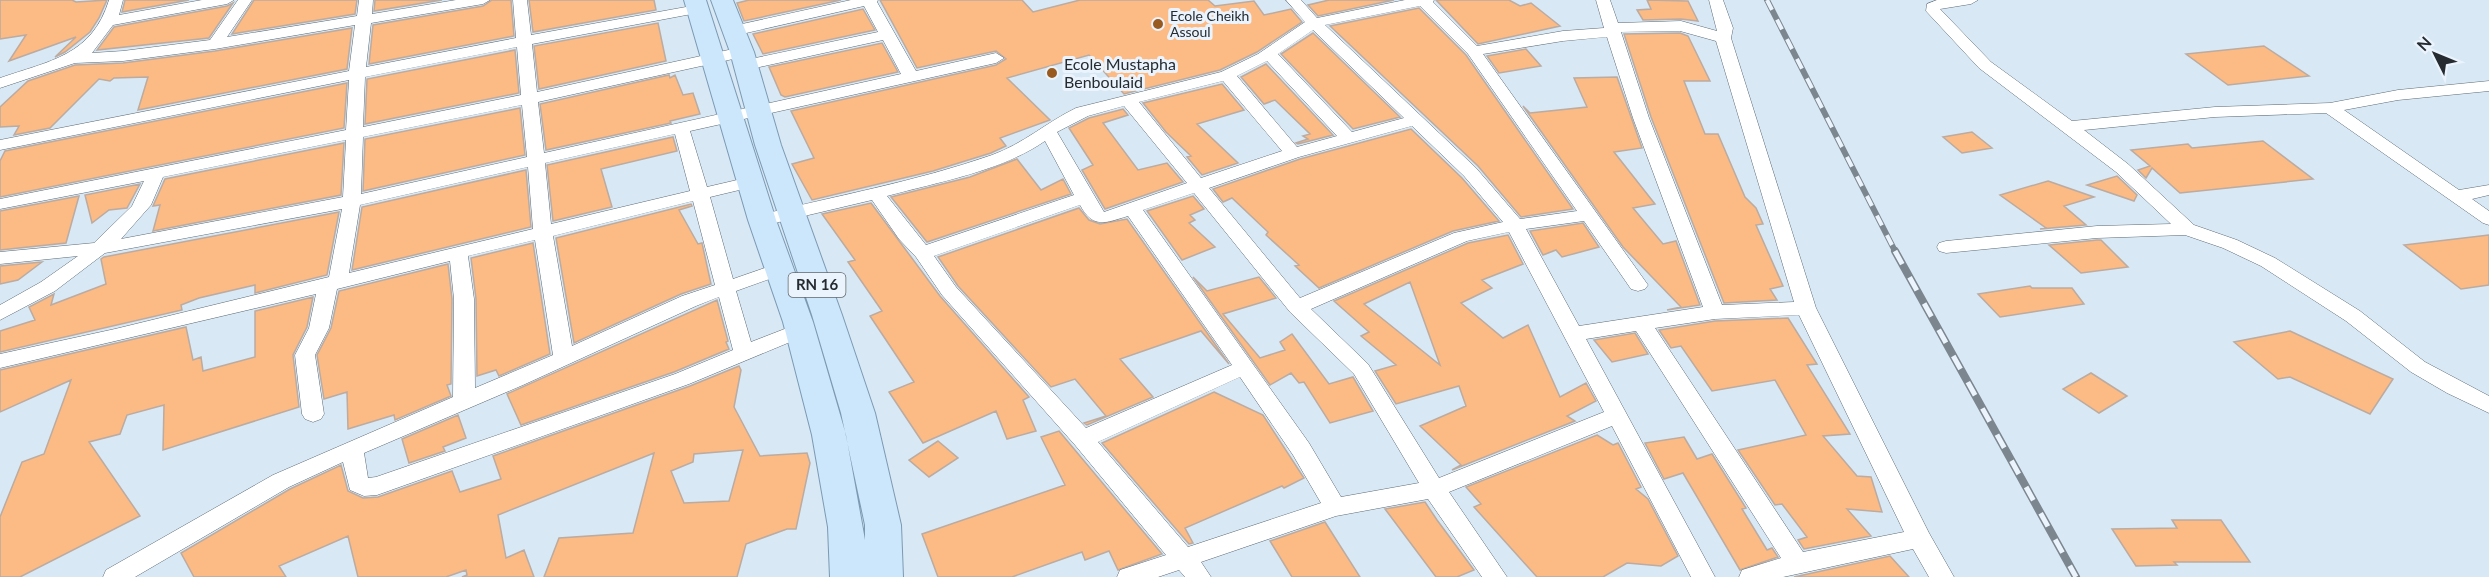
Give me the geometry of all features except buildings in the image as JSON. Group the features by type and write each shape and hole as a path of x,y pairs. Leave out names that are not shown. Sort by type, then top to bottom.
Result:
{"main road":[{"name":"RN 16","path":"705,3 740,49 750,182 800,330 829,435 846,527 849,577"},
{"name":"RN 16","path":"705,3 712,59 744,113 768,145 793,213 858,413 883,525 884,577"}],"street":[{"path":"0,83 73,58 86,50 108,21 116,7 116,0"},
{"path":"108,21 227,0"},
{"path":"215,44 245,0"},
{"path":"313,414 305,355 319,328 333,282 352,201 357,73 366,0"},
{"path":"73,58 123,56 215,44 483,0"},
{"path":"519,0 543,233 564,358"},
{"path":"0,204 528,99 712,59 869,0 886,35 911,77"},
{"path":"1293,0 1314,23 1470,172 1515,225 1703,577"},
{"path":"762,220 876,194 998,159 1024,148 1082,112 1227,75 1269,54 1314,23 1425,0 1473,51 1638,285"},
{"path":"1603,0 1612,32 1634,86 1641,118 1714,312"},
{"path":"1716,0 1725,28 1723,38 1806,308 1919,538 1942,577"},
{"path":"1971,0 1942,3 1932,7 1985,65 2122,168 2187,229"},
{"path":"0,145 705,3"},
{"path":"1473,51 1563,36 1612,32 1618,27 1681,26 1723,38"},
{"path":"740,49 886,35"},
{"path":"1269,54 1348,138"},
{"path":"0,258 100,248 223,227 352,201 996,58"},
{"path":"1227,75 1293,153"},
{"path":"2069,126 2215,111 2330,108 2398,95 2489,86"},
{"path":"1128,100 1298,307 1361,369 1434,489 1495,577"},
{"path":"2330,108 2489,219"},
{"path":"1048,131 1085,197 1098,216 1103,218 1293,153 1415,120"},
{"path":"681,128 744,353"},
{"path":"0,313 70,274 100,248 134,214 147,196 156,173"},
{"path":"0,361 115,336 750,182"},
{"path":"2456,196 2489,190"},
{"path":"876,194 906,235 923,253 949,291 1083,439 1199,577"},
{"path":"923,253 1085,197"},
{"path":"1132,209 1301,449 1335,507"},
{"path":"1298,307 1461,237 1515,225 1589,214"},
{"path":"1946,247 2097,232 2187,229 2230,244 2268,262 2353,316 2418,367 2489,405"},
{"path":"459,251 464,299 464,402"},
{"path":"116,577 281,481 689,301 779,268"},
{"path":"1574,334 1714,312 1806,308"},
{"path":"1641,323 1797,563"},
{"path":"352,449 358,484 364,487 377,486 682,379 800,330"},
{"path":"1083,439 1245,367"},
{"path":"1129,577 1335,507 1434,489 1618,416"},
{"path":"1751,577 1797,563 1919,538"}],"railway":[{"path":"1767,0 1896,253"},
{"path":"1895,251 2076,577"}],"place":[{"name":"Ecole Cheikh Assoul","path":"1158,24"},
{"name":"Ecole Mustapha Benboulaid","path":"1052,73"}]}
